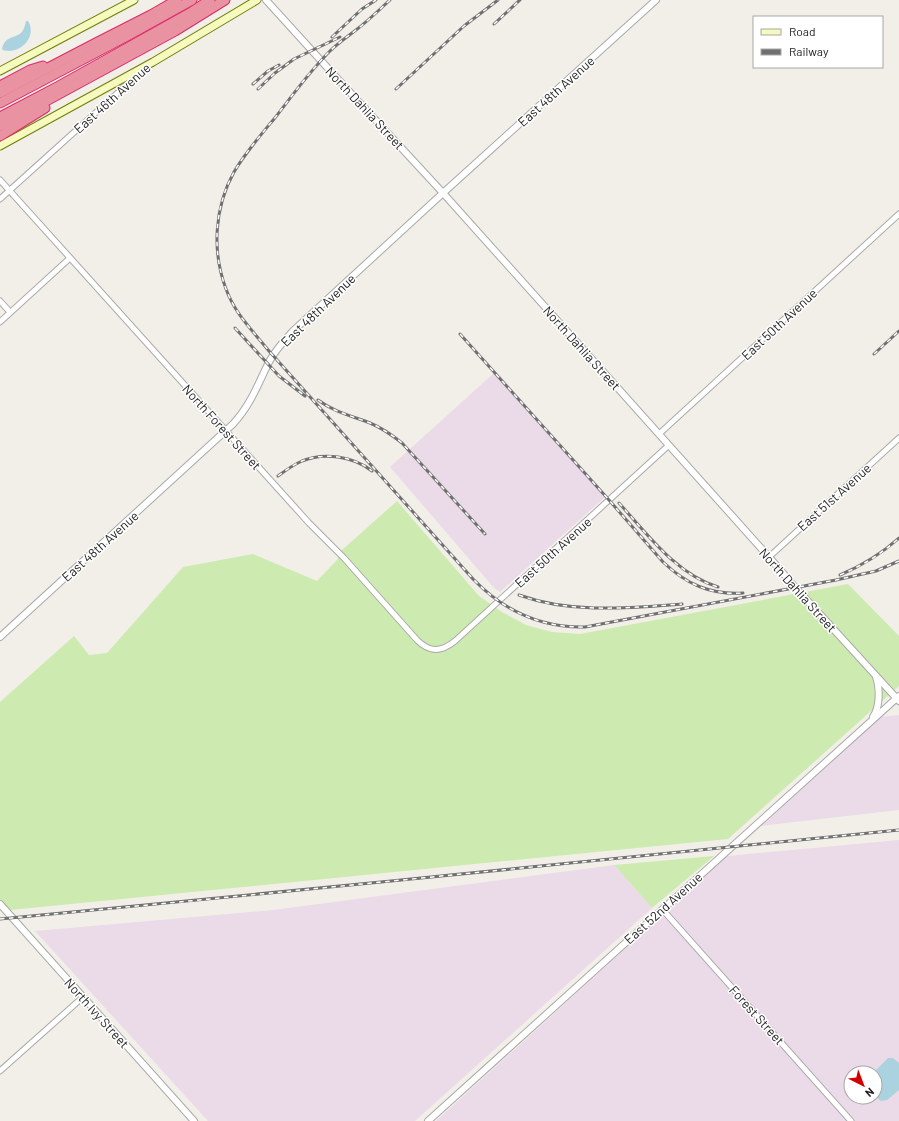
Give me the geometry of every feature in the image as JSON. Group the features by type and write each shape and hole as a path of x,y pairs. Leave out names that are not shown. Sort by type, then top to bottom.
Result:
{"highway":[{"path":"0,93 177,0"},
{"path":"0,103 192,0"},
{"path":"0,117 66,83 190,13 210,0"},
{"path":"0,126 175,32 225,0"},
{"path":"0,136 137,52"},
{"path":"0,86 30,70 59,62"}],"main road":[{"path":"0,71 134,0"},
{"name":"East 46th Avenue","path":"144,67 257,0"},
{"path":"0,146 144,67"}],"street":[{"name":"North Dahlia Street","path":"266,0 443,193 795,587 898,698"},
{"name":"East 48th Avenue","path":"0,637 237,420 248,406 268,365 287,338 443,193 656,0"},
{"name":"East 46th Avenue","path":"0,199 122,89 144,67"},
{"name":"North Forest Street","path":"0,180 226,431 419,642 429,648 437,650 446,647 455,641"},
{"name":"East 50th Avenue","path":"659,434 899,214"},
{"path":"0,322 70,258"},
{"path":"0,301 10,312"},
{"name":"East 51st Avenue","path":"769,557 899,438"},
{"name":"East 50th Avenue","path":"455,641 669,445"},
{"path":"869,723 878,708 878,686 876,676"},
{"name":"East 52nd Avenue","path":"428,1121 898,698"},
{"name":"North Ivy Street","path":"0,904 194,1121"},
{"name":"Forest Street","path":"662,909 851,1121"},
{"path":"1,1068 83,997"}],"shaded area":[{"path":"495,372 606,496 500,592 494,588 390,467"},
{"path":"899,715 899,810 760,826 880,717"},
{"path":"899,840 899,1121 436,1121 727,856"},
{"path":"614,865 652,908 415,1121 208,1121 35,931 273,910"}],"green space":[{"path":"397,501 479,596 502,612 526,625 552,632 580,634 848,584 899,636 899,686 728,839 0,911 0,702 74,636 89,655 107,653 183,567 253,554 317,581 337,560 342,550"},
{"path":"714,856 652,908 614,865"}],"water":[{"path":"26,21 28,21 31,33 29,39 21,48 9,51 3,50 3,45 7,40 22,32"},
{"path":"888,1058 893,1058 899,1063 899,1090 887,1100 883,1101 883,1065 881,1065"}],"railway":[{"path":"332,37 362,9 376,0"},
{"path":"390,0 365,23 336,45 322,59 238,165 227,186 222,200 217,230 219,260 226,289 234,306 245,322 269,351 473,579 510,609 538,621 569,627 585,627 836,580 876,571 899,561"},
{"path":"396,89 464,26 498,0"},
{"path":"494,24 520,0"},
{"path":"258,89 275,73 294,59 340,37"},
{"path":"253,84 268,71 279,65"},
{"path":"235,328 279,376 305,396"},
{"path":"874,354 899,331"},
{"path":"460,334 663,562 690,582 709,590 743,593"},
{"path":"318,400 337,411 370,423 391,434 402,443 485,534"},
{"path":"278,476 302,461 311,458 329,456 356,462 372,471"},
{"path":"619,503 652,540 676,563 689,573 718,587"},
{"path":"840,575 871,559 899,538"},
{"path":"519,595 539,601 579,607 620,608 682,604"},
{"path":"0,919 899,830"}]}
